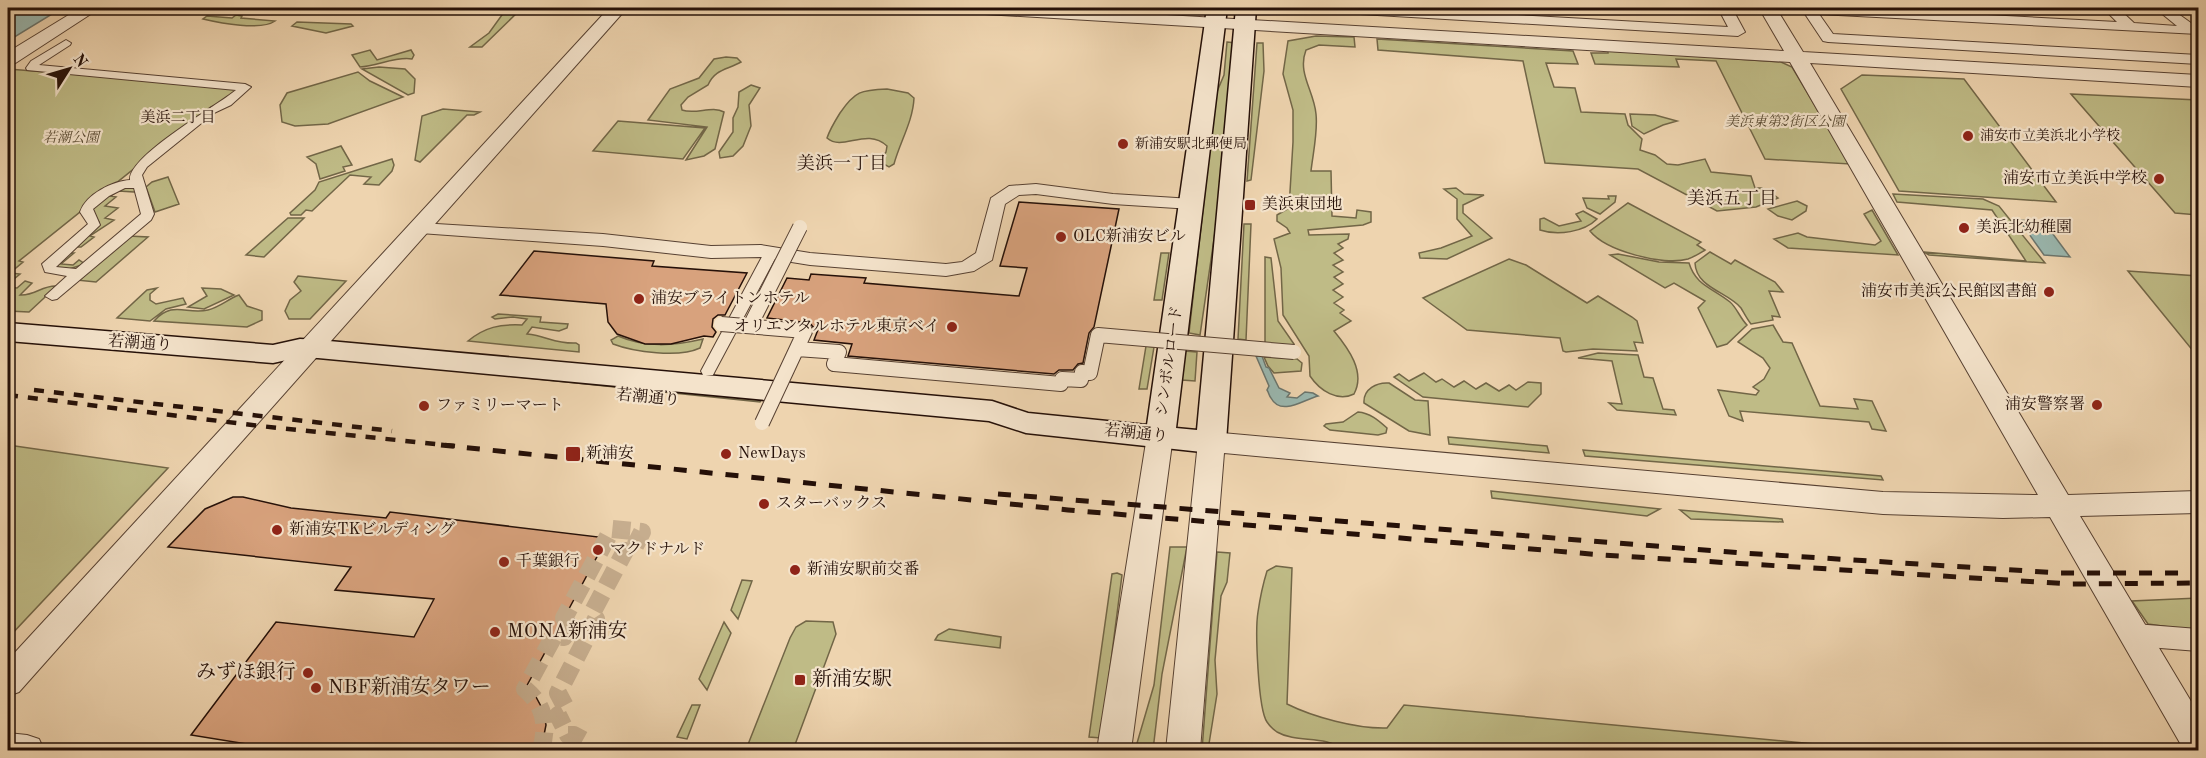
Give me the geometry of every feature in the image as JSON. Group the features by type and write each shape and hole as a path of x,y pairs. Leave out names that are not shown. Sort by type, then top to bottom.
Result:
{"main road":[{"name":"シンボルロード","path":"1160,436 1216,15"},
{"path":"1211,442 1245,16"},
{"name":"若潮通り","path":"8,332 294,355 988,430 1026,423 1211,442"}],"street":[{"path":"8,60 91,8"},
{"path":"8,682 294,355 420,228 618,8"},
{"path":"968,8 1245,16 1528,41 2199,81"},
{"path":"1326,8 1521,13 1738,32 1725,8"},
{"path":"1768,8 2199,743"},
{"path":"1809,8 1932,12 2000,20 2196,33"},
{"path":"1809,8 1828,38 2199,60"},
{"path":"1989,8 2045,71"},
{"path":"2049,8 2064,24"},
{"path":"2110,8 2130,27"},
{"path":"2162,8 2196,33"},
{"path":"1521,13 1528,41"},
{"path":"52,297 146,217 148,214 137,185 136,175 142,165 210,111 228,103 245,87 31,68 35,63 66,44"},
{"path":"80,273 54,271 49,264 94,225 86,212 87,208 113,188 137,185"},
{"path":"420,228 603,240 711,252 729,250 793,254 810,259 955,270 967,267 985,256 997,202 1016,190 1036,189 1113,199 1191,204"},
{"path":"750,326 800,227"},
{"path":"708,371 771,253"},
{"path":"721,324 805,331 762,423"},
{"path":"797,349 839,352 834,364 1061,384 1062,379 1081,380 1082,372 1090,373 1098,335 1294,352"},
{"name":"シンボルロード","path":"1114,750 1160,436"},
{"path":"1184,750 1211,442 1812,498 1943,506 2060,507 2199,502"},
{"path":"2135,635 2199,640"},
{"path":"8,748 27,750"}],"green space":[{"path":"507,8 521,9 482,47 470,47 489,33"},
{"path":"236,15 242,16 241,18 275,21 251,26 203,19 207,16 232,18"},
{"path":"297,22 351,24 353,26 326,33 292,26"},
{"path":"1316,36 1354,37 1355,47 1319,45 1306,50 1303,66 1315,106 1316,121 1311,171 1331,171 1332,216 1356,218 1357,210 1371,212 1371,222 1363,225 1308,230 1309,235 1349,234 1348,239 1338,244 1343,248 1334,253 1343,260 1333,265 1343,272 1334,277 1343,284 1333,290 1343,297 1334,303 1344,310 1340,313 1351,321 1334,331 1350,353 1358,377 1354,394 1342,397 1330,394 1310,376 1309,356 1283,315 1281,268 1274,239 1290,233 1277,221 1277,215 1289,208 1293,110 1283,74 1288,41"},
{"path":"1377,39 1573,51 1578,64 1546,63 1554,87 1575,88 1581,112 1625,114 1628,125 1642,139 1640,150 1655,155 1667,164 1678,165 1705,159 1711,172 1751,176 1755,188 1762,188 1764,194 1778,198 1756,207 1717,211 1638,169 1545,163 1523,61 1378,50"},
{"path":"1227,42 1236,43 1219,205 1200,335 1189,333 1216,94 1224,75"},
{"path":"1257,43 1263,43 1264,71 1251,180 1247,181"},
{"path":"370,50 377,60 411,50 414,55 412,59 406,58 360,67 352,55"},
{"name":"美浜東第2街区公園","path":"1608,50 1781,62 1792,67 1850,164 1765,159 1716,61 1676,59 1679,67 1595,64 1591,53 1608,53"},
{"path":"737,58 741,62 718,73 708,85 688,97 681,105 682,110 687,111 714,109 724,112 715,149 704,156 686,160 707,127 648,120 670,89 699,78 714,59"},
{"path":"379,67 405,69 415,79 414,93 408,95 362,69"},
{"name":"若潮公園","path":"8,69 238,88 226,100 211,107 19,261 23,262 10,273 20,274 8,284"},
{"path":"358,72 370,81 403,97 328,124 295,126 282,122 280,105 287,93"},
{"path":"1862,75 1964,79 2056,202 1899,191 1841,89"},
{"path":"751,85 760,88 749,105 751,126 743,146 733,156 720,158 719,152 733,132 733,118 738,107 739,92"},
{"path":"887,89 908,93 914,98 906,131 894,164 889,167 880,162 887,146 879,141 863,139 833,142 827,138 840,113 850,100 865,91"},
{"path":"2071,94 2198,100 2198,215 2175,213"},
{"path":"443,109 480,112 467,115 420,162 415,160 422,116"},
{"path":"1630,114 1655,115 1677,121 1644,134 1632,126"},
{"path":"618,121 705,128 683,159 593,151"},
{"path":"341,146 352,165 343,167 345,171 320,179 316,164 307,157"},
{"path":"392,159 394,165 392,171 379,185 364,184 371,177 350,175 312,211 306,210 301,215 291,215 290,213 315,190 319,182"},
{"path":"168,177 179,204 155,212 146,187 152,182"},
{"path":"134,187 136,191 134,192 118,191 111,196 116,197 105,206 118,208 105,218 114,220 90,236 94,237 81,247 77,247 70,253 74,253 61,264 73,265 79,260 85,264 69,269 57,268 54,264 99,222 90,210 116,188"},
{"path":"1456,188 1464,194 1484,195 1463,205 1463,213 1492,238 1447,259 1420,258 1419,253 1441,248 1472,236 1457,219 1457,199 1444,189"},
{"path":"1893,194 1983,199 1999,206 2045,263 1929,255 1924,252 2026,261 1992,210 1897,202"},
{"path":"1608,196 1616,196 1615,202 1600,214 1587,208 1583,198 1609,199"},
{"path":"1797,201 1807,206 1806,211 1792,220 1778,216 1768,209"},
{"path":"1628,203 1701,242 1697,245 1705,250 1688,259 1677,261 1650,258 1609,245 1590,231"},
{"path":"1872,210 1898,255 1788,248 1774,239 1798,233 1807,237 1875,245 1881,241 1864,214"},
{"path":"1583,211 1597,219 1585,227 1570,232 1555,233 1540,230 1540,219 1544,218 1559,226 1581,221 1576,214"},
{"path":"288,218 304,218 264,257 246,255"},
{"path":"1244,224 1251,224 1246,340 1238,339"},
{"path":"128,236 148,237 96,282 76,280"},
{"path":"1710,252 1731,264 1735,260 1775,282 1783,292 1769,291 1780,317 1772,316 1773,320 1751,324 1735,302 1707,284 1697,271 1695,263"},
{"path":"1161,253 1169,253 1162,300 1154,300"},
{"path":"1618,254 1659,262 1689,263 1696,277 1730,302 1747,325 1727,344 1717,347 1698,308 1705,301 1674,283 1665,288 1610,255"},
{"path":"1265,257 1271,258 1278,321 1294,344 1292,347 1265,345"},
{"path":"1509,259 1526,265 1587,303 1598,296 1632,317 1637,321 1643,343 1634,342 1637,351 1593,349 1566,352 1563,351 1560,338 1467,330 1423,298"},
{"path":"2128,271 2198,276 2198,357"},
{"path":"298,276 346,281 310,319 289,319 285,311 290,300 301,291 294,282"},
{"path":"25,281 32,283 20,295 57,286 29,312 8,311 8,287 17,288"},
{"path":"157,288 150,294 150,300 156,304 183,298 186,304 166,309 150,321 117,318 147,290"},
{"path":"202,288 221,289 234,295 204,309 188,307 207,296"},
{"path":"239,295 247,306 262,311 262,320 247,327 154,321 167,311 208,310"},
{"path":"498,314 541,317 540,322 568,324 567,328 559,331 532,327 527,334 576,343 579,345 579,352 468,341 474,336 500,326 522,325 527,319 513,317 495,319 492,317"},
{"path":"1773,325 1783,342 1792,343 1820,406 1858,409 1854,399 1872,401 1886,431 1872,429 1869,422 1740,411 1743,421 1729,416 1718,390 1756,395 1759,391 1753,387 1764,379 1770,368 1763,358 1738,342 1752,329"},
{"path":"618,336 639,343 660,345 703,339 700,348 669,353 644,351 613,344 611,340"},
{"path":"1146,346 1154,347 1147,389 1139,389"},
{"path":"1184,351 1197,352 1195,381 1182,380"},
{"path":"1598,353 1638,355 1644,377 1653,378 1663,409 1674,410 1676,415 1617,410 1609,403 1622,404 1612,361 1578,358"},
{"path":"1264,357 1297,359 1302,363 1301,371 1274,373"},
{"path":"480,373 763,396 760,402"},
{"path":"1424,373 1436,382 1442,379 1454,387 1464,381 1476,389 1486,383 1499,391 1509,385 1516,390 1528,382 1541,383 1541,394 1528,407 1423,397 1394,377 1399,374 1409,381"},
{"path":"1389,383 1415,400 1428,401 1430,435 1409,431 1364,403 1368,390 1380,384"},
{"path":"1358,412 1377,420 1387,428 1386,433 1378,435 1330,430 1324,426 1343,422"},
{"path":"1448,437 1547,446 1549,453 1449,444"},
{"path":"8,445 168,468 8,638"},
{"path":"1583,450 1881,476 1883,480 1585,456"},
{"path":"1491,491 1660,509 1647,516 1492,498"},
{"path":"1680,510 1782,519 1783,522 1691,519"},
{"path":"1170,547 1187,547 1162,674 1153,750 1135,750 1154,685"},
{"path":"1217,552 1230,553 1227,582 1221,596 1215,660 1217,694 1208,750 1202,750"},
{"path":"1276,566 1292,568 1287,704 1322,718 1375,728 1387,728 1404,705 1878,750 1343,750 1328,742 1285,736 1267,722 1264,714 1257,651 1257,621 1263,586 1267,571"},
{"path":"1112,574 1122,575 1101,738 1089,737"},
{"path":"742,580 752,581 738,619 731,610"},
{"path":"2198,598 2198,631 2148,624 2132,601"},
{"path":"806,621 833,622 836,634 793,750 750,750 747,747 790,638 796,627"},
{"path":"724,622 731,633 707,690 699,679"},
{"path":"949,629 1001,637 1000,648 935,640 938,635"},
{"path":"692,705 700,705 687,739 677,737"}],"water":[{"path":"8,8 62,8 8,41"},
{"path":"2019,220 2044,222 2070,257 2044,255"},
{"path":"1256,356 1262,356 1279,388 1290,393 1287,397 1297,398 1305,392 1318,396 1287,407 1275,403 1267,390 1269,386"}],"building":[{"name":"オリエンタルホテル東京ベイ","path":"1019,202 1119,209 1094,327 1089,333 1083,363 1078,364 1073,370 1059,370 1054,374 848,356 852,344 814,340 819,327 813,327 810,323 767,318 787,278 809,280 811,274 866,278 864,283 1019,296 1027,268 1000,266"},
{"name":"浦安ブライトンホテル","path":"534,251 654,261 652,266 747,273 725,315 718,315 713,319 712,327 716,332 713,337 704,336 671,344 645,344 617,334 608,322 606,304 500,295"},
{"name":"MONA新浦安","path":"233,497 243,497 291,508 386,518 390,512 607,538 564,618 574,619 564,637 554,636 525,689 536,697 543,710 546,725 541,750 283,750 191,735 276,622 414,637 434,599 335,590 351,567 168,547 205,509"}],"tunnel":[{"path":"541,750 544,732 543,716 537,702 525,689 554,636 564,637 574,619 564,618 612,529 642,532 632,552 625,551 592,613 596,619 558,693 567,710 558,715 568,735 574,735 583,740 585,750"}],"railway":[{"path":"34,390 392,431"},
{"path":"8,395 260,426 455,446"},
{"path":"441,445 1068,510 1603,555 2071,584 2198,583"},
{"path":"998,494 1743,553 2060,573 2198,573"}],"place":[{"name":"浦安市立美浜北小学校","path":"1968,136"},
{"name":"新浦安駅北郵便局","path":"1123,144"},
{"name":"浦安市立美浜中学校","path":"2159,179"},
{"name":"美浜東団地","path":"1250,205"},
{"name":"美浜北幼稚園","path":"1964,228"},
{"name":"OLC新浦安ビル","path":"1061,237"},
{"name":"浦安市美浜公民館図書館","path":"2049,292"},
{"name":"浦安ブライトンホテル","path":"639,299"},
{"name":"オリエンタルホテル東京ベイ","path":"952,327"},
{"name":"浦安警察署","path":"2097,405"},
{"name":"ファミリーマート","path":"424,406"},
{"name":"新浦安","path":"573,454"},
{"name":"NewDays","path":"726,454"},
{"name":"スターバックス","path":"764,504"},
{"name":"新浦安TKビルディング","path":"277,530"},
{"name":"マクドナルド","path":"598,550"},
{"name":"千葉銀行","path":"504,562"},
{"name":"新浦安駅前交番","path":"795,570"},
{"name":"MONA新浦安","path":"495,632"},
{"name":"みずほ銀行","path":"308,673"},
{"name":"新浦安駅","path":"800,680"},
{"name":"NBF新浦安タワー","path":"316,688"}],"district":[{"name":"美浜二丁目","path":"178,118"},
{"name":"美浜一丁目","path":"842,164"},
{"name":"美浜五丁目","path":"1732,199"}]}
